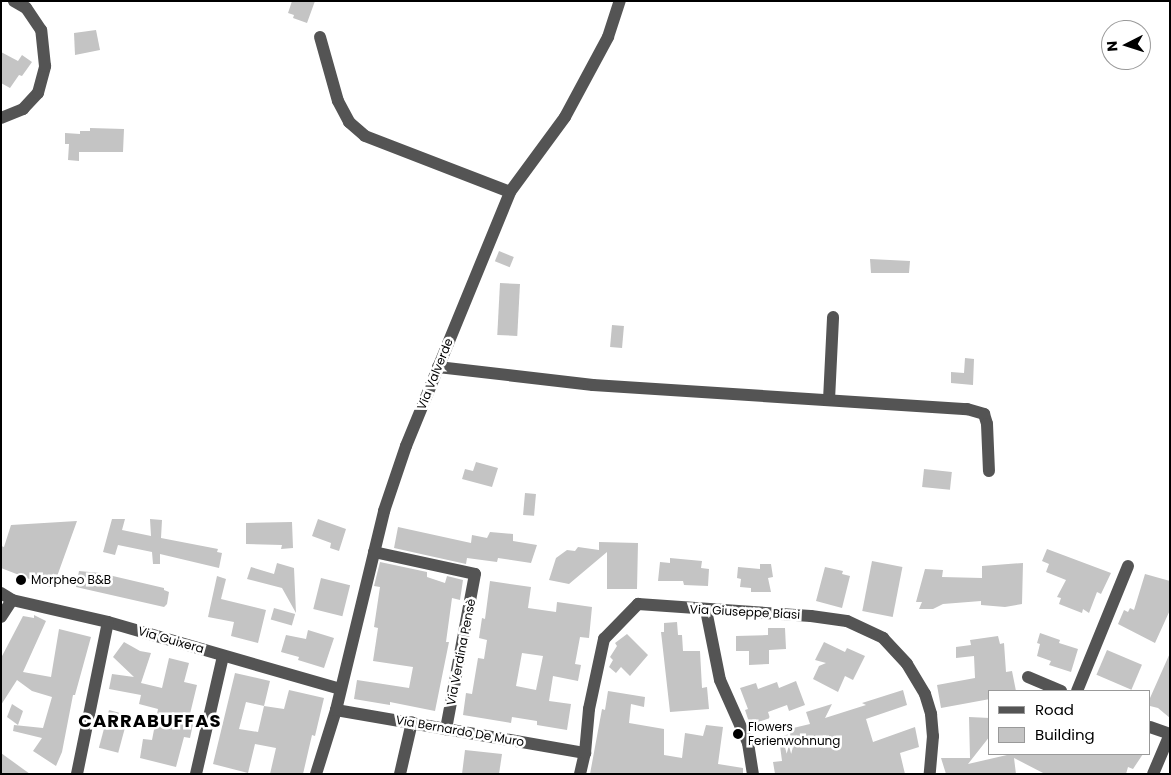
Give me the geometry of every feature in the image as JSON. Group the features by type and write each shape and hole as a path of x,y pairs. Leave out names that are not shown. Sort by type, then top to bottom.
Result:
{"street":[{"path":"1,118 22,109 38,93 45,66 41,30 26,8 14,1"},
{"name":"Via Valverde","path":"316,774 336,710 384,511 406,446 510,192 565,117 608,38 620,1"},
{"path":"320,37 338,101 349,122 364,136 510,192"},
{"path":"829,400 833,317"},
{"path":"438,367 593,385 967,410 984,414 987,424 990,471"},
{"name":"Via Verdina Pensè","path":"374,552 475,574 446,729"},
{"path":"1077,690 1128,566"},
{"path":"1,617 7,597"},
{"name":"Via Guixera","path":"7,597 108,622 340,689"},
{"name":"Via Giuseppe Biasi","path":"580,774 585,754 589,709 604,638 638,604 811,616 847,621 883,638 907,664 925,694 931,714 933,736 930,774"},
{"path":"706,610 720,680 748,743 753,774"},
{"path":"77,774 108,622"},
{"path":"196,774 224,656"},
{"path":"1028,677 1059,690"},
{"name":"Via Bernardo De Muro","path":"336,710 585,754"},
{"path":"400,774 412,722"},
{"path":"1151,728 1170,734 1153,774"}],"building":[{"path":"292,1 315,1 307,23 293,18 294,15 288,13"},
{"path":"96,30 100,50 75,55 74,33"},
{"path":"1,52 18,61 22,55 32,62 22,76 19,75 10,88 1,83"},
{"path":"90,128 124,129 123,152 79,152 79,161 68,160 69,144 65,144 65,133 80,134 80,131 90,131"},
{"path":"499,251 514,257 510,267 495,261"},
{"path":"870,259 910,261 909,273 871,273"},
{"path":"500,283 520,284 517,336 497,335"},
{"path":"612,325 624,326 622,348 610,347"},
{"path":"965,358 974,359 973,385 951,383 951,372 964,373"},
{"path":"476,462 498,468 492,487 462,479 465,469 473,471"},
{"path":"924,469 952,472 950,490 922,487"},
{"path":"525,493 536,494 534,516 523,515"},
{"path":"112,519 125,519 122,530 151,536 150,519 162,520 161,538 218,549 217,552 222,553 219,568 160,554 160,564 153,564 152,552 118,545 115,555 103,552"},
{"path":"318,519 346,529 339,551 330,548 331,543 312,536"},
{"path":"77,521 55,582 53,580 50,587 1,568 1,546 4,547 11,525"},
{"path":"292,522 293,548 281,549 282,545 246,544 246,523"},
{"path":"398,527 471,543 472,535 487,538 490,532 513,534 513,541 537,545 531,563 498,558 497,562 467,558 466,564 394,548"},
{"path":"599,542 638,543 637,589 607,589 607,552 569,584 549,580 556,558 567,550 575,551 578,547 599,550"},
{"path":"1047,549 1111,573 1101,594 1097,592 1089,613 1083,609 1082,613 1059,604 1061,598 1057,597 1066,580 1046,572 1049,564 1042,561"},
{"path":"670,558 702,561 701,568 709,569 708,586 684,585 683,581 658,581 660,562 670,563"},
{"path":"872,561 902,567 893,617 862,611"},
{"path":"380,562 427,572 427,577 445,583 447,576 463,580 460,600 452,598 446,642 449,642 435,711 390,702 390,705 354,699 357,680 409,688 413,667 373,661 378,628 374,627 380,587 374,586"},
{"path":"277,563 294,568 296,613 282,588 247,579 251,567 274,574"},
{"path":"1023,563 1022,604 1005,607 981,605 981,601 943,604 933,609 919,609 922,602 916,602 925,569 943,570 942,577 982,578 982,566"},
{"path":"760,564 771,564 773,577 768,578 771,592 751,592 751,588 740,587 741,579 737,578 738,567 760,569"},
{"path":"825,567 843,571 842,574 850,576 842,608 816,601"},
{"path":"79,571 100,573 164,588 164,590 169,592 167,604 164,607 76,587"},
{"path":"1145,574 1170,581 1170,610 1155,643 1118,624 1124,610 1128,612 1130,608 1134,610"},
{"path":"217,576 226,579 221,599 266,610 258,643 231,636 234,622 208,617"},
{"path":"321,578 350,585 342,616 313,609"},
{"path":"490,581 531,587 528,608 556,612 557,602 592,607 589,638 580,637 575,664 581,665 578,681 553,676 549,701 571,704 567,730 537,725 537,721 512,717 511,723 463,715 466,693 472,694 478,658 484,659 487,640 479,638 482,618 485,619","holes":["522,653 543,656 536,690 516,686"]},
{"path":"274,608 295,614 292,626 271,620"},
{"path":"34,615 46,621 23,672 51,677 59,629 91,637 75,695 73,695 62,752 56,766 33,751 42,738 13,731 14,725 43,728 52,697 32,691 17,680 1,705 1,658 23,616 34,618"},
{"path":"677,622 678,635 682,635 683,651 700,651 702,688 707,687 709,709 670,712 661,632 664,632 664,623"},
{"path":"768,628 785,628 786,649 769,650 769,664 749,665 749,651 736,651 736,636 768,635"},
{"path":"308,630 334,638 324,668 298,660 299,657 281,652 286,635 306,639"},
{"path":"1040,633 1060,640 1059,643 1078,649 1071,672 1049,665 1051,661 1037,656 1040,644 1037,643"},
{"path":"627,634 648,655 630,676 621,667 616,673 609,667 613,660 610,657 617,646 615,643"},
{"path":"998,636 1000,644 1004,643 1006,672 1012,671 1016,690 988,690 988,699 941,708 937,685 975,678 974,656 956,658 956,647 971,645 970,640"},
{"path":"124,642 140,651 151,653 141,683 162,688 169,658 189,663 184,682 197,685 190,714 195,715 190,738 184,737 176,767 140,758 143,739 152,740 158,709 139,704 141,695 109,689 112,674 134,677 113,657"},
{"path":"824,642 845,652 847,648 865,656 853,680 845,676 838,692 813,679 819,666 826,663 815,660"},
{"path":"1107,650 1142,665 1131,690 1096,675"},
{"path":"1170,653 1170,718 1158,708 1151,706 1151,696"},
{"path":"235,673 270,681 264,706 284,709 289,690 324,698 315,736 312,735 303,774 270,774 276,748 255,744 248,773 213,764","holes":["246,702 264,706 258,732 239,729"]},
{"path":"796,681 805,705 789,711 787,705 768,712 770,718 750,725 745,710 748,709 740,688 756,683 758,689 777,682 779,688"},
{"path":"903,690 907,705 866,719 873,742 915,727 919,747 900,753 905,774 775,774 773,762 782,761 779,738 791,733 789,729 810,724 806,712 832,704 825,718 866,705 862,703"},
{"path":"608,691 645,697 644,707 631,704 629,723 664,729 664,755 682,758 685,733 703,736 706,725 723,727 718,764 743,768 743,774 590,774 602,709 605,710"},
{"path":"12,704 23,711 18,725 7,717"},
{"path":"109,710 128,715 118,753 99,748"},
{"path":"969,717 988,718 988,739 968,764 1007,755 1142,755 1133,769 1128,767 1126,774 1045,774 1014,758 1016,774 946,774 941,758 970,758"},
{"path":"465,750 502,754 499,774 462,774"},
{"path":"1,753 30,774 1,774"}],"place":[{"name":"Morpheo B&B","path":"21,580"},
{"name":"Flowers Ferienwohnung","path":"738,734"}],"district":[{"name":"CARRABUFFAS","path":"150,721"}]}
